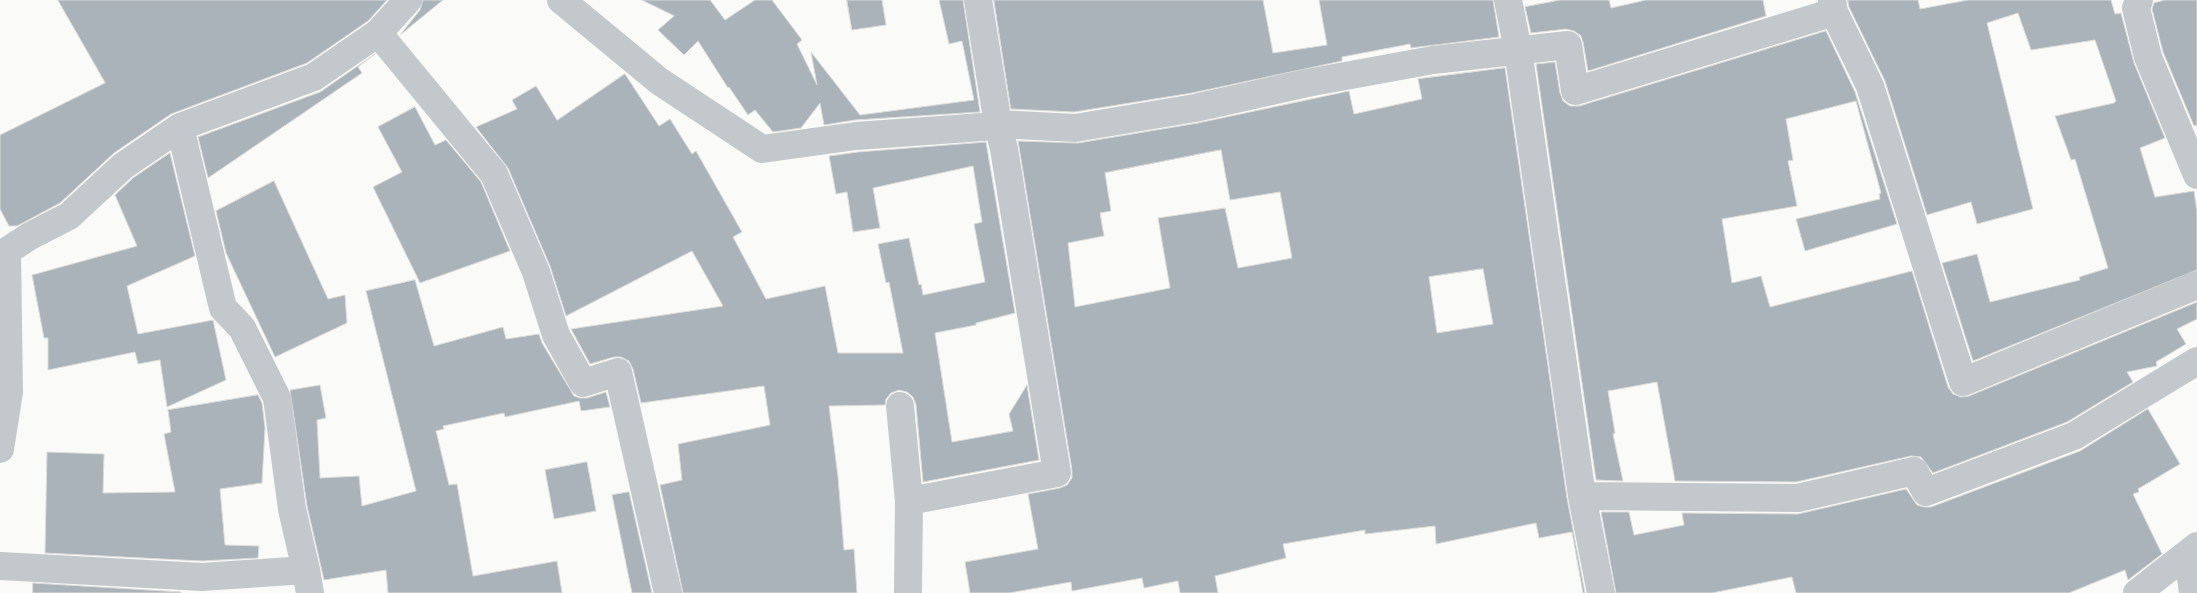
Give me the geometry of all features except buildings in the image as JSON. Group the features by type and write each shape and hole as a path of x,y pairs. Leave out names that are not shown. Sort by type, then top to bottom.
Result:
{"street":[{"path":"0,449 9,392 4,246 30,236 69,216 123,166 180,127 314,77 378,33 408,0"},
{"path":"561,0 659,80 762,149 856,136 1005,124 1075,128 1196,108 1308,83 1433,60 1568,44 1575,91 1833,6 1870,86 1963,382 2197,285"},
{"path":"909,502 1057,474 1004,149 1005,124 978,0"},
{"path":"1508,0 1518,50 1582,496 1601,593"},
{"path":"2140,0 2136,8 2148,57 2197,176"},
{"path":"378,33 494,174 536,272 556,335 583,382 618,372 668,593"},
{"path":"0,566 154,584 202,577 308,581 292,509 277,398 242,328 223,308 180,127"},
{"path":"1582,496 1798,498 1914,472 1926,492 2074,436 2197,361"},
{"path":"900,406 909,502 908,593"},
{"path":"2137,593 2193,551"},
{"path":"2193,551 2193,593"}]}
